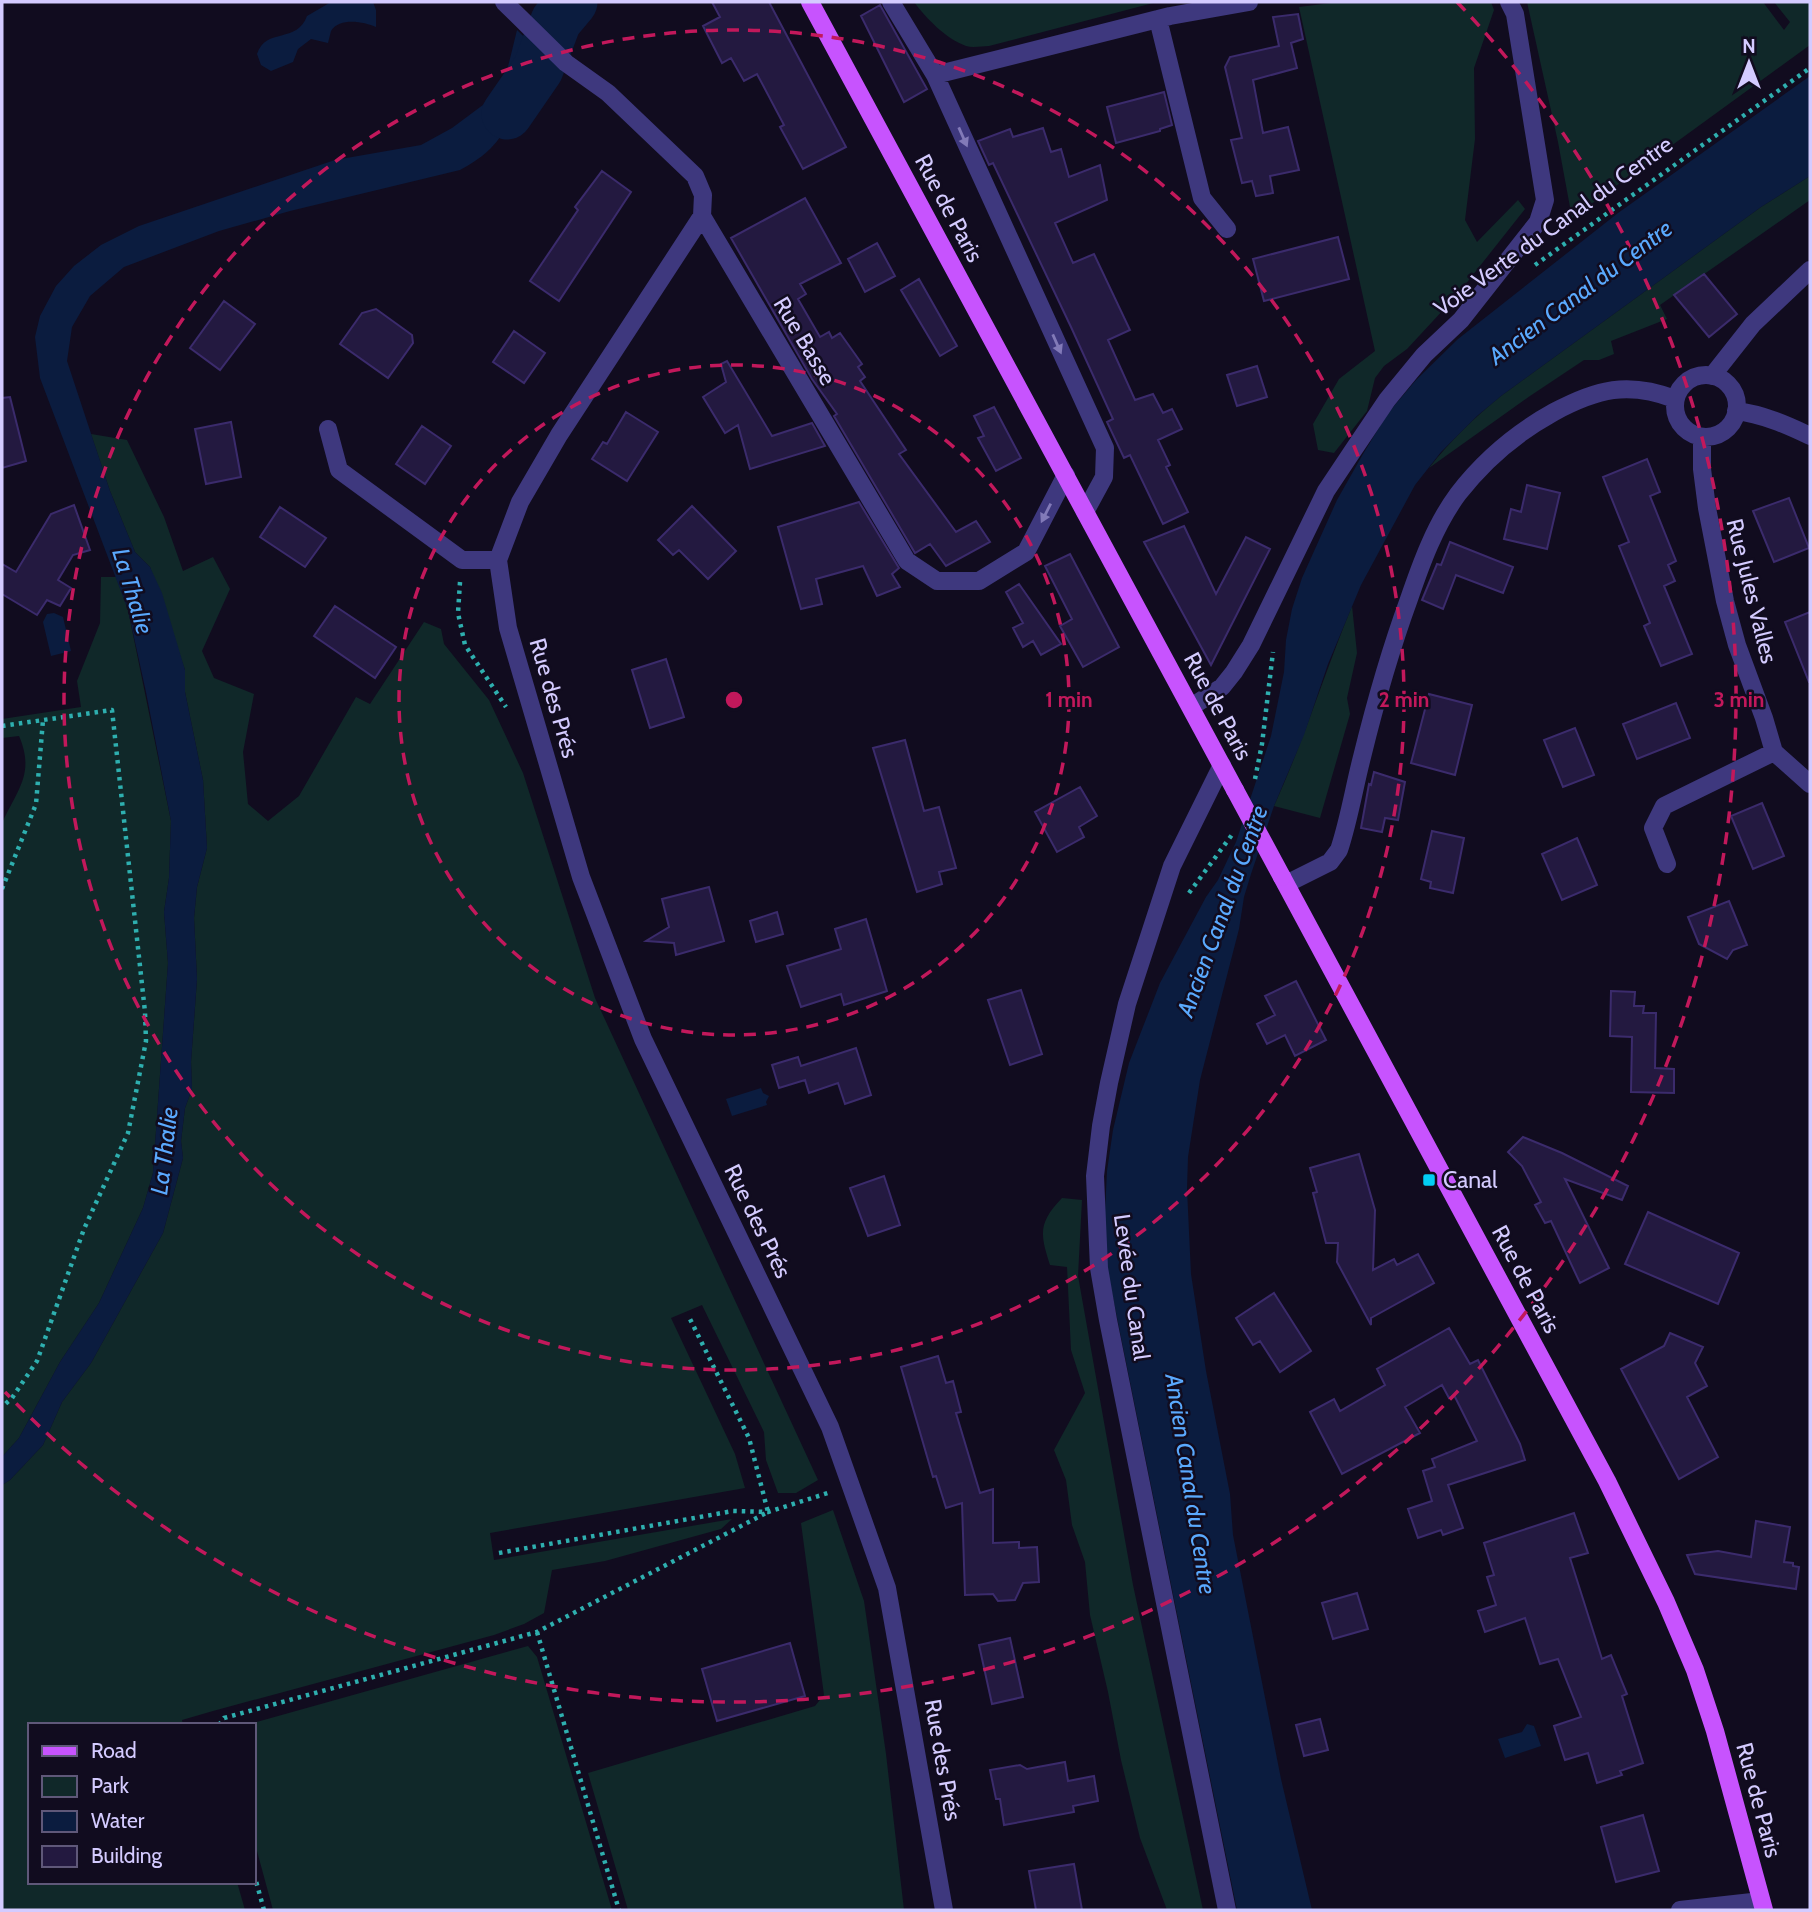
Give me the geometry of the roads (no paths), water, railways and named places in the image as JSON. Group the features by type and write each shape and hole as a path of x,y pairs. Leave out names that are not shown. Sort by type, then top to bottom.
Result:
{"main road":[{"name":"Rue de Paris","path":"810,2 1607,1480 1695,1671 1715,1731 1763,1906"}],"street":[{"name":"Rue de Paris","path":"891,2 935,75 1105,448 1104,477 1085,512"},
{"path":"935,75 1158,19 1226,4 1249,2"},
{"name":"Voie Verte du Canal du Centre","path":"1191,707 1223,687 1234,672 1273,600 1326,491 1387,400 1424,355 1461,320 1538,222 1545,200 1515,14 1509,2"},
{"name":"Rue Basse","path":"509,7 566,63 608,93 695,176 703,195 702,216 907,561 937,581 979,581 1026,552 1066,475"},
{"path":"1158,19 1202,198 1227,229"},
{"name":"Rue des Prés","path":"702,216 559,435 520,502 498,560 508,628 581,877 643,1039 830,1427 887,1588 944,1910"},
{"path":"1712,376 1753,324 1810,270"},
{"path":"1712,376 1721,379 1734,393 1736,411 1728,428 1721,433 1702,437 1692,434 1678,419 1675,399 1679,390 1693,378 1712,376"},
{"path":"1284,881 1330,862 1339,850 1397,633 1426,552 1457,496 1496,452 1516,435 1571,403 1594,394 1628,388 1656,392 1675,399"},
{"path":"1736,411 1775,421 1810,436"},
{"path":"328,429 339,470 462,560 498,560"},
{"name":"Rue Jules Valles","path":"1702,437 1702,469 1707,508 1725,601 1737,645 1774,752"},
{"path":"1667,863 1653,828 1664,806 1774,752 1810,784"},
{"name":"Levée du Canal","path":"1222,765 1172,866 1127,1004 1101,1126 1095,1175 1099,1268 1108,1320 1227,1910"},
{"path":"1680,1910 1763,1906"}],"water":[{"path":"331,2 373,2 376,27 359,22 346,22 331,31 328,43 311,39 298,49 293,62 271,71 261,65 257,54 261,46 274,37 296,30 307,16"},
{"path":"544,2 598,2 566,48 533,16"},
{"path":"517,30 551,63 497,142 472,163 460,170 219,231 124,267 90,296 72,327 67,361 110,491 135,552 150,567 162,593 185,670 185,692 203,780 207,848 197,887 194,918 197,979 191,1062 192,1089 185,1108 181,1141 183,1158 163,1233 91,1363 62,1402 43,1445 2,1485 2,1457 19,1438 60,1362 99,1303 143,1208 153,1173 168,963 164,912 169,878 171,821 146,692 128,610 40,378 35,337 40,316 56,286 74,266 101,245 139,226 335,160 421,145 452,128 495,96 505,79"},
{"name":"Ancien Canal du Centre","path":"1810,76 1810,176 1761,207 1501,396 1441,452 1415,485 1361,585 1328,664 1251,874 1200,1080 1188,1157 1191,1274 1206,1371 1230,1494 1233,1535 1281,1779 1312,1910 1237,1910 1108,1273 1104,1232 1107,1171 1113,1130 1129,1063 1160,983 1206,897 1218,880 1236,842 1271,736 1284,672 1292,609 1302,578 1337,500 1388,413 1416,380 1458,339 1618,213"},
{"path":"54,613 63,617 71,651 51,656 43,622 47,614"},
{"path":"761,1088 763,1093 769,1096 767,1105 732,1116 726,1099"},
{"path":"1527,1724 1534,1726 1541,1746 1505,1758 1498,1739 1522,1732"}],"waterway":[{"name":"La Thalie","path":"507,114 538,69 556,21 572,2"}],"place":[{"name":"Canal","path":"1429,1180"}]}
